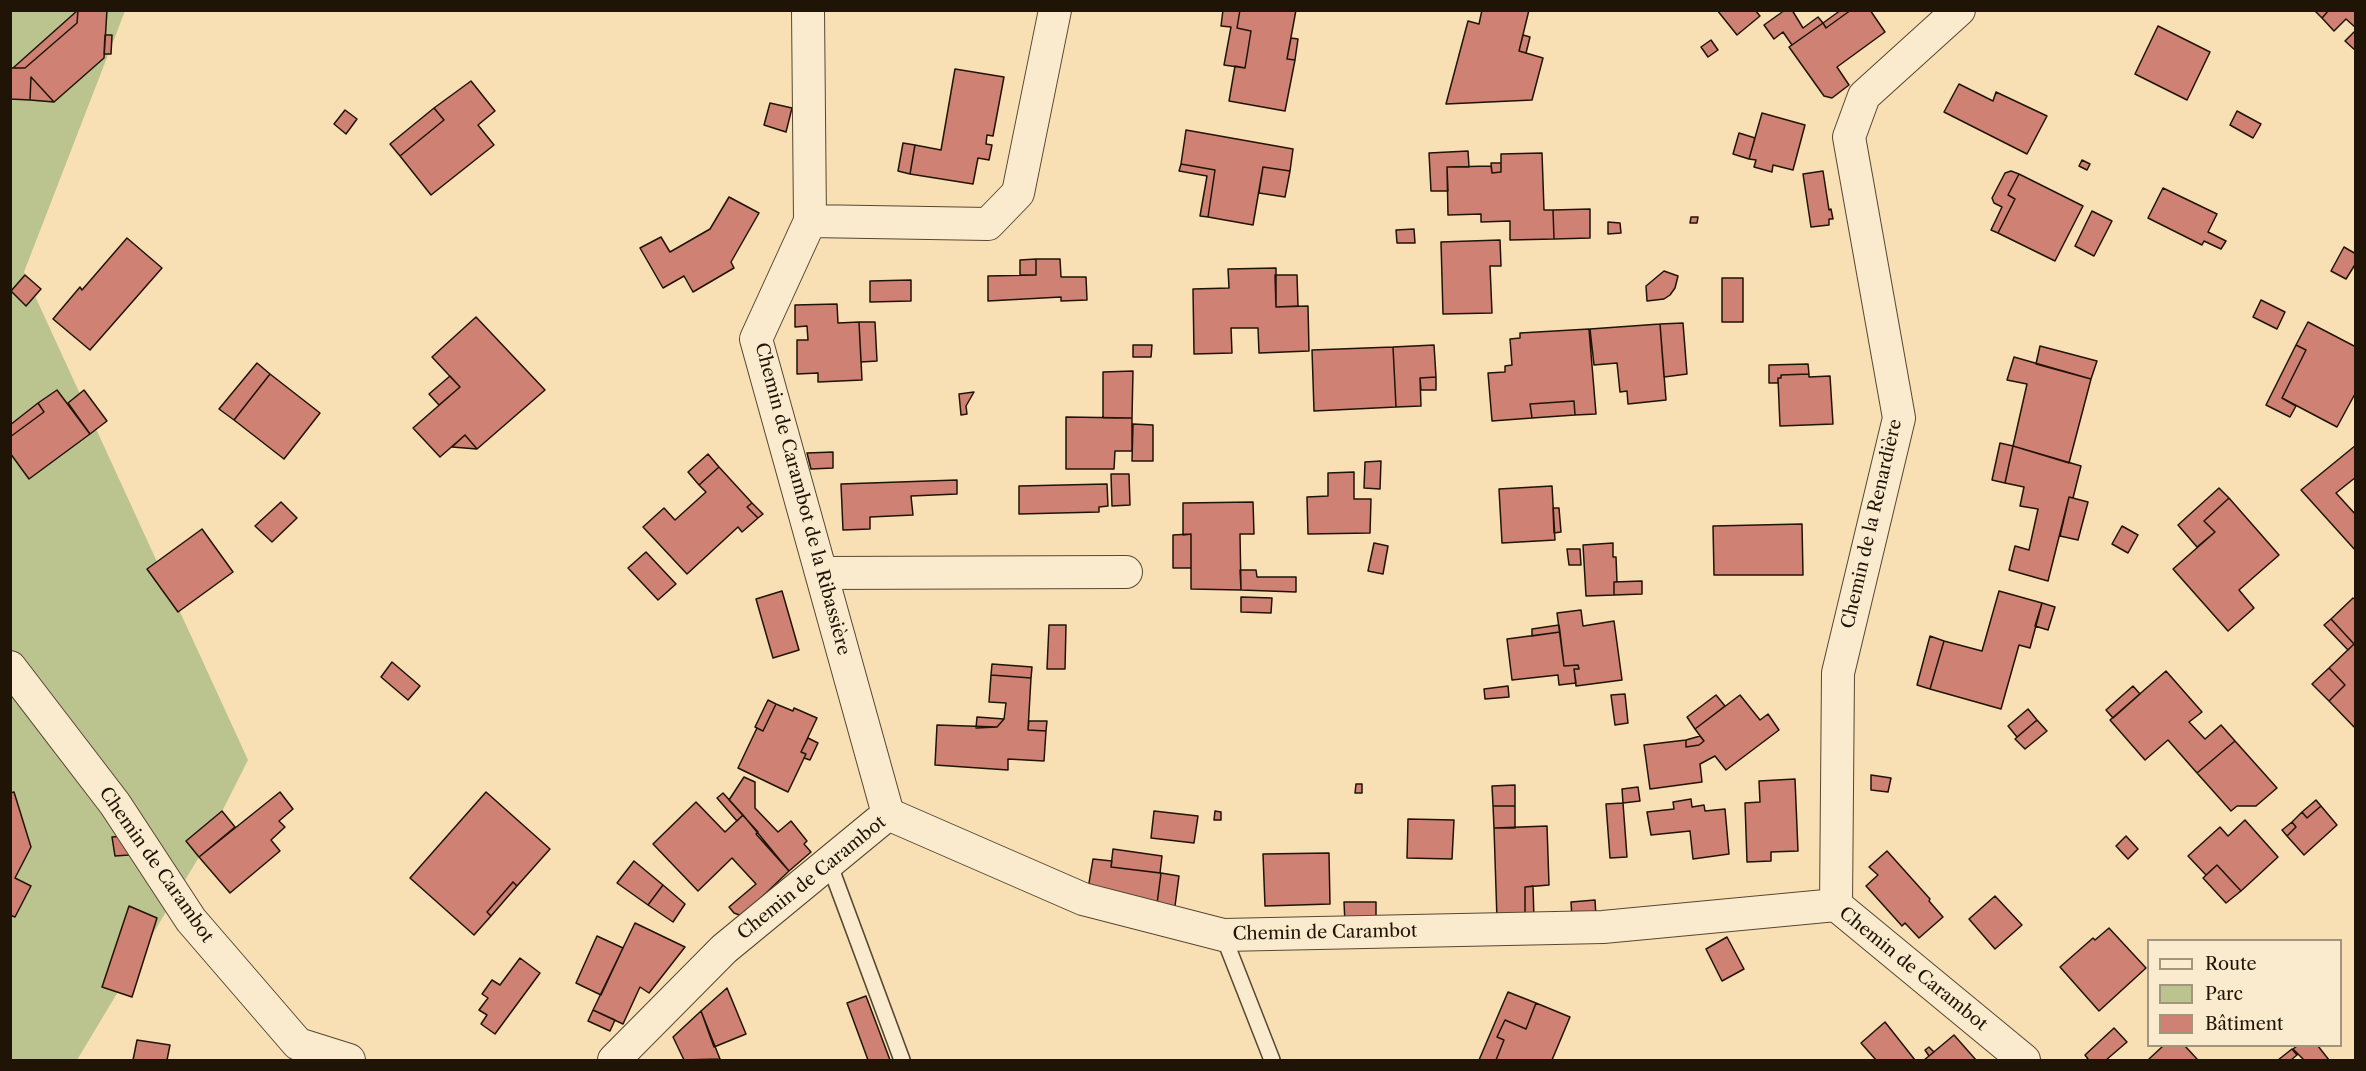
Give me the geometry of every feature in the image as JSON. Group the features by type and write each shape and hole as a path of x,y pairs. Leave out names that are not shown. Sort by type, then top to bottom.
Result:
{"street":[{"name":"Chemin de Carambot de la Ribassière","path":"808,10 810,222 756,339 888,814"},
{"path":"810,222 988,224 1018,193 1055,10"},
{"name":"Chemin de la Renardière","path":"1836,905 1838,673 1899,418 1849,137 1864,96 1959,10"},
{"path":"821,573 1126,572"},
{"name":"Chemin de Carambot","path":"10,667 115,804 191,920 298,1044 349,1060"},
{"name":"Chemin de Carambot","path":"614,1060 724,949 888,814 1083,899 1223,935 1603,927 1836,905 2024,1060"}],"lane":[{"path":"829,863 902,1060"},
{"path":"1223,935 1272,1060"}],"green space":[{"path":"10,11 125,11 24,272 248,760 199,857 77,1060 11,1060"}],"building":[{"path":"78,10 107,10 104,58 54,102 31,77 30,100 10,99 10,68 25,68 77,23"},
{"path":"78,10 77,23 25,68 13,68"},
{"path":"1223,10 1240,10 1237,28 1251,31 1245,68 1224,65 1231,27 1221,26"},
{"path":"1240,10 1296,10 1287,59 1295,60 1285,111 1229,101 1235,66 1245,68 1251,31 1237,28"},
{"path":"1482,10 1529,10 1519,51 1543,58 1532,100 1446,104 1468,21 1479,24"},
{"path":"1717,10 1755,10 1760,16 1737,35"},
{"path":"1785,10 1792,10 1803,28 1818,17 1823,23 1792,45 1783,32 1774,39 1764,25"},
{"path":"1841,10 1851,10 1826,28 1823,23"},
{"path":"1851,10 1870,10 1885,32 1837,67 1849,85 1832,98 1824,96 1789,47 1823,23 1826,28"},
{"path":"2314,10 2329,10 2322,18"},
{"path":"2329,10 2356,10 2356,28 2346,19 2334,31 2322,18"},
{"path":"2158,26 2210,52 2187,100 2135,74"},
{"path":"2356,30 2356,51 2345,41"},
{"path":"105,35 112,35 111,54 104,54"},
{"path":"1523,35 1530,37 1526,53 1519,51"},
{"path":"1291,38 1298,39 1295,60 1287,59"},
{"path":"1711,40 1718,50 1708,57 1701,47"},
{"path":"955,69 1004,77 993,136 987,135 986,144 992,145 989,160 978,158 973,184 910,174 915,145 941,150"},
{"path":"31,77 54,102 30,100"},
{"path":"471,81 495,111 478,125 494,145 431,195 400,156 444,120 434,108"},
{"path":"1959,84 1993,101 1996,92 2047,116 2027,154 1944,112"},
{"path":"770,103 792,108 786,132 764,125"},
{"path":"434,108 444,120 400,156 390,144"},
{"path":"345,110 357,119 346,134 334,124"},
{"path":"2237,111 2261,124 2253,138 2230,125"},
{"path":"1762,113 1805,125 1793,170 1773,165 1772,172 1754,167 1756,160 1749,159"},
{"path":"1186,130 1293,149 1290,171 1263,167 1253,225 1208,217 1215,170 1181,164"},
{"path":"1739,133 1755,138 1749,159 1733,154"},
{"path":"903,143 915,145 910,174 898,171"},
{"path":"1468,151 1469,167 1447,167 1448,191 1431,191 1429,153"},
{"path":"1542,153 1544,210 1553,210 1554,239 1510,240 1510,221 1481,222 1481,214 1448,215 1447,167 1491,166 1492,173 1501,172 1501,154"},
{"path":"2082,160 2090,164 2087,170 2079,166"},
{"path":"1491,163 1501,163 1501,172 1492,173"},
{"path":"1181,164 1215,170 1208,217 1200,216 1207,176 1179,171"},
{"path":"1263,167 1290,171 1285,197 1259,193"},
{"path":"1823,171 1829,210 1831,209 1833,219 1829,219 1829,225 1811,227 1803,174"},
{"path":"2011,171 2019,174 2008,195 2015,199 1998,233 1991,230 2002,207 1994,203 1992,198 2005,173"},
{"path":"2019,174 2083,206 2055,261 1998,233 2015,199 2008,195"},
{"path":"2163,188 2217,214 2208,232 2226,241 2221,249 2204,241 2202,245 2148,218"},
{"path":"729,197 759,213 731,262 734,268 693,292 684,276 663,288 640,248 661,237 670,252 710,229"},
{"path":"1590,209 1590,238 1554,239 1553,210"},
{"path":"2092,211 2112,221 2094,256 2075,246"},
{"path":"1691,217 1698,217 1697,223 1690,223"},
{"path":"1608,222 1620,223 1621,233 1608,234"},
{"path":"1414,229 1415,243 1397,243 1396,230"},
{"path":"127,238 162,268 90,350 53,319 80,287 82,290"},
{"path":"1500,240 1501,266 1490,266 1492,313 1443,314 1441,242"},
{"path":"2344,247 2356,254 2356,263 2346,279 2331,271"},
{"path":"1036,259 1060,259 1061,277 1086,277 1087,300 1061,301 1061,297 988,301 988,276 1036,275"},
{"path":"1036,259 1036,275 1020,275 1020,260"},
{"path":"1276,268 1276,307 1308,306 1309,351 1259,353 1258,328 1231,328 1232,353 1194,354 1193,289 1229,288 1228,269"},
{"path":"1664,271 1678,276 1675,288 1664,299 1647,301 1646,286"},
{"path":"25,275 41,289 26,306 11,291"},
{"path":"1275,275 1297,275 1298,306 1276,307"},
{"path":"1722,278 1743,278 1743,322 1722,322"},
{"path":"911,280 911,301 870,302 870,281"},
{"path":"2261,300 2285,312 2277,329 2253,317"},
{"path":"837,304 838,323 859,322 862,380 818,382 818,373 797,374 797,340 808,340 807,326 795,327 795,305"},
{"path":"476,317 545,390 477,449 465,435 440,457 413,428 460,387 432,357"},
{"path":"859,322 875,322 877,361 861,362"},
{"path":"2308,322 2356,347 2356,392 2337,427 2282,398 2306,350 2296,345"},
{"path":"1683,323 1687,374 1664,377 1660,324"},
{"path":"1660,324 1666,400 1628,404 1627,391 1620,392 1617,363 1594,365 1590,329"},
{"path":"1589,329 1596,414 1575,415 1574,401 1530,404 1532,418 1492,421 1488,373 1505,372 1505,366 1512,365 1510,339 1520,338 1520,333"},
{"path":"1133,345 1152,345 1151,357 1133,357"},
{"path":"1434,345 1436,377 1420,378 1421,406 1396,407 1393,347"},
{"path":"2296,345 2306,350 2282,398 2296,406 2290,417 2266,405"},
{"path":"2040,346 2097,361 2091,379 2036,364"},
{"path":"1393,347 1396,407 1314,411 1312,350"},
{"path":"2014,357 2091,379 2069,463 2013,446 2027,384 2007,380"},
{"path":"257,363 270,374 234,420 219,409"},
{"path":"1808,364 1809,374 1781,375 1778,383 1769,383 1769,365"},
{"path":"1133,371 1132,418 1103,418 1103,372"},
{"path":"270,374 320,413 284,459 234,420"},
{"path":"1809,374 1809,377 1830,376 1833,424 1780,426 1778,378 1781,378 1781,375"},
{"path":"450,376 460,387 439,405 429,394"},
{"path":"1436,377 1436,390 1421,390 1420,378"},
{"path":"57,390 90,434 29,479 10,453 10,437 44,412 38,403"},
{"path":"84,390 107,421 90,434 68,403"},
{"path":"974,392 966,406 967,414 961,415 959,394"},
{"path":"1574,401 1575,415 1532,418 1530,404"},
{"path":"38,403 44,412 10,437 10,425"},
{"path":"1066,417 1132,418 1132,451 1115,451 1114,469 1066,469"},
{"path":"1133,424 1153,425 1153,461 1132,461"},
{"path":"465,435 477,449 452,447"},
{"path":"2000,443 2013,446 2005,483 1992,480"},
{"path":"2356,445 2356,477 2336,493 2356,515 2356,551 2301,490"},
{"path":"2013,446 2081,466 2073,498 2069,497 2048,581 2009,570 2015,546 2029,550 2038,509 2020,506 2024,487 2005,483"},
{"path":"833,452 833,468 811,469 807,453"},
{"path":"708,454 719,467 699,485 688,472"},
{"path":"1381,461 1380,489 1364,488 1365,462"},
{"path":"719,467 752,503 747,507 758,518 742,532 738,527 687,574 643,527 664,508 675,520 706,492 699,485"},
{"path":"1354,472 1354,499 1371,499 1370,533 1308,534 1307,497 1328,496 1328,473"},
{"path":"1111,474 1129,474 1130,505 1112,506"},
{"path":"957,480 957,494 911,496 913,515 870,517 870,529 843,530 841,484"},
{"path":"1107,484 1108,506 1099,507 1099,512 1019,514 1019,486"},
{"path":"1552,486 1555,540 1502,543 1499,489"},
{"path":"2219,488 2229,498 2204,521 2215,532 2197,547 2178,525"},
{"path":"2069,497 2088,502 2078,540 2060,536"},
{"path":"2229,498 2279,555 2239,590 2254,608 2228,631 2173,569 2215,532 2204,521"},
{"path":"281,502 297,518 272,542 255,526"},
{"path":"1253,502 1254,534 1240,534 1241,590 1191,589 1191,534 1183,535 1183,503"},
{"path":"752,503 763,514 758,518 747,507"},
{"path":"1553,508 1559,508 1561,532 1554,533"},
{"path":"1802,524 1803,575 1714,575 1713,526"},
{"path":"2122,526 2138,535 2128,553 2112,544"},
{"path":"202,529 233,572 178,612 147,569"},
{"path":"1191,534 1191,568 1173,568 1173,535"},
{"path":"1374,543 1388,546 1383,574 1368,571"},
{"path":"1613,543 1617,582 1614,582 1614,595 1586,596 1583,545"},
{"path":"1567,549 1580,549 1581,565 1569,565"},
{"path":"646,552 676,584 658,600 628,568"},
{"path":"1240,570 1256,570 1257,577 1296,577 1296,592 1241,590"},
{"path":"1642,581 1642,594 1614,595 1614,582"},
{"path":"782,591 799,650 773,658 756,599"},
{"path":"1999,591 2042,603 2030,648 2019,645 2001,709 1930,689 1944,641 1982,651"},
{"path":"1241,597 1272,598 1271,613 1241,612"},
{"path":"2353,598 2356,600 2356,729 2329,701 2345,685 2329,668 2354,644 2331,619"},
{"path":"2042,603 2055,607 2048,630 2035,626"},
{"path":"1581,610 1583,626 1614,621 1622,680 1576,686 1574,669 1579,669 1578,665 1564,666 1557,613"},
{"path":"2331,619 2354,644 2348,650 2324,625"},
{"path":"1049,625 1066,625 1065,669 1047,669"},
{"path":"1559,625 1560,632 1532,636 1532,629"},
{"path":"1560,632 1564,666 1578,665 1579,669 1574,669 1576,683 1559,685 1558,675 1512,680 1507,639"},
{"path":"1930,636 1944,641 1930,689 1917,685"},
{"path":"392,662 420,686 408,700 381,677"},
{"path":"992,664 1032,667 1031,678 991,675"},
{"path":"2329,668 2345,685 2329,701 2312,684"},
{"path":"2166,671 2202,712 2189,722 2205,739 2221,725 2235,741 2197,773 2168,740 2145,760 2110,720"},
{"path":"991,675 1031,678 1028,730 1046,731 1044,761 1008,759 1008,770 935,765 937,725 997,727 1004,719 1006,703 989,702"},
{"path":"1508,686 1509,697 1485,699 1484,689"},
{"path":"2133,686 2140,694 2113,718 2106,710"},
{"path":"1625,694 1628,723 1615,725 1611,695"},
{"path":"1716,695 1725,706 1695,729 1687,717"},
{"path":"1740,695 1760,720 1768,714 1779,730 1726,770 1715,756 1700,764 1702,782 1650,789 1644,745 1686,740 1686,747 1699,745 1704,741 1695,729"},
{"path":"768,700 776,704 763,731 755,727"},
{"path":"776,704 793,711 794,708 817,718 801,752 806,754 788,792 738,768 757,728 763,731"},
{"path":"2028,709 2037,720 2017,737 2008,726"},
{"path":"977,717 1004,719 997,727 976,728"},
{"path":"2037,720 2047,731 2025,749 2015,739"},
{"path":"1029,721 1047,721 1046,731 1028,730"},
{"path":"1700,736 1704,741 1699,745 1686,747 1686,740"},
{"path":"808,738 818,743 810,760 804,758 806,754 801,752"},
{"path":"2235,741 2277,788 2256,806 2237,806 2231,811 2197,773"},
{"path":"1871,775 1891,778 1888,792 1871,790"},
{"path":"744,777 755,782 755,808 778,832 791,821 807,841 804,844 811,852 789,871 729,800"},
{"path":"1795,779 1798,851 1771,852 1771,861 1747,862 1745,803 1760,802 1759,781"},
{"path":"1356,784 1362,784 1362,793 1355,793"},
{"path":"1515,785 1515,806 1493,806 1492,786"},
{"path":"1638,787 1640,801 1623,803 1622,789"},
{"path":"14,792 31,847 15,878 31,886 15,917 10,915 10,793"},
{"path":"280,792 293,809 279,821 285,827 271,840 280,851 230,893 199,857"},
{"path":"486,792 550,849 517,886 513,882 487,912 491,916 474,935 410,878"},
{"path":"723,793 743,815 737,821 717,798"},
{"path":"1691,799 1692,807 1704,805 1705,811 1725,809 1729,854 1693,859 1690,831 1651,835 1647,812 1674,809 1673,802"},
{"path":"2316,800 2321,806 2307,818 2302,812"},
{"path":"696,802 725,832 743,815 789,871 742,916 734,913 729,907 756,884 732,858 698,891 653,844"},
{"path":"1623,803 1627,857 1610,858 1606,804"},
{"path":"1493,806 1515,806 1515,828 1494,828"},
{"path":"2321,806 2337,825 2304,855 2287,836 2296,827 2292,822 2302,812 2307,818"},
{"path":"222,811 235,827 199,857 186,841"},
{"path":"1154,811 1198,816 1194,843 1151,838"},
{"path":"1215,811 1221,812 1221,820 1214,820"},
{"path":"1408,819 1454,820 1452,859 1407,858"},
{"path":"2245,820 2278,857 2241,891 2217,865 2206,875 2188,856 2220,827 2228,836"},
{"path":"2292,822 2296,827 2287,836 2282,830"},
{"path":"1547,826 1549,885 1525,887 1525,920 1497,920 1494,828"},
{"path":"126,836 129,855 115,856 112,837"},
{"path":"2126,836 2138,849 2128,859 2116,846"},
{"path":"1113,849 1162,856 1160,873 1111,867"},
{"path":"1887,851 1943,917 1919,938 1905,923 1902,926 1866,886 1878,875 1869,867"},
{"path":"1329,853 1330,904 1265,906 1263,854"},
{"path":"1093,859 1112,861 1111,867 1161,873 1157,904 1088,889"},
{"path":"634,861 663,885 648,905 617,883"},
{"path":"2217,865 2241,891 2226,903 2203,878"},
{"path":"1161,873 1179,876 1175,906 1157,904"},
{"path":"513,882 517,886 491,916 487,912"},
{"path":"663,885 685,904 673,922 648,905"},
{"path":"1533,886 1534,920 1525,920 1525,887"},
{"path":"1995,896 2022,925 1995,949 1969,919"},
{"path":"1595,900 1596,917 1572,918 1571,902"},
{"path":"1344,902 1376,902 1376,922 1345,923"},
{"path":"129,906 157,918 132,997 102,987"},
{"path":"635,923 685,947 649,993 640,987 623,1024 593,1010"},
{"path":"2109,928 2146,968 2099,1011 2060,967 2093,938 2095,940"},
{"path":"597,936 623,948 601,995 576,983"},
{"path":"1727,937 1744,969 1722,981 1706,949"},
{"path":"520,958 540,973 495,1034 481,1024 487,1015 479,1010 488,998 482,994 492,980 500,985"},
{"path":"727,988 746,1034 714,1047 701,1011"},
{"path":"1508,992 1536,1003 1526,1029 1505,1020 1497,1037 1504,1040 1496,1060 1479,1060"},
{"path":"866,996 890,1060 868,1060 847,1003"},
{"path":"1536,1003 1570,1017 1552,1060 1496,1060 1504,1040 1497,1037 1505,1020 1526,1029"},
{"path":"593,1010 615,1020 610,1031 588,1021"},
{"path":"701,1011 720,1059 684,1060 673,1037"},
{"path":"1885,1022 1915,1060 1876,1060 1861,1043"},
{"path":"2114,1028 2127,1042 2106,1060 2086,1060 2088,1059 2085,1055"},
{"path":"1954,1035 1976,1060 1924,1060 1929,1056"},
{"path":"137,1040 170,1045 167,1060 133,1060"},
{"path":"1929,1047 1934,1052 1929,1056 1925,1050"},
{"path":"2162,1047 2186,1047 2197,1059 2150,1060"},
{"path":"2319,1047 2329,1060 2304,1060 2293,1049"},
{"path":"2292,1049 2297,1055 2291,1060 2278,1060"}]}
